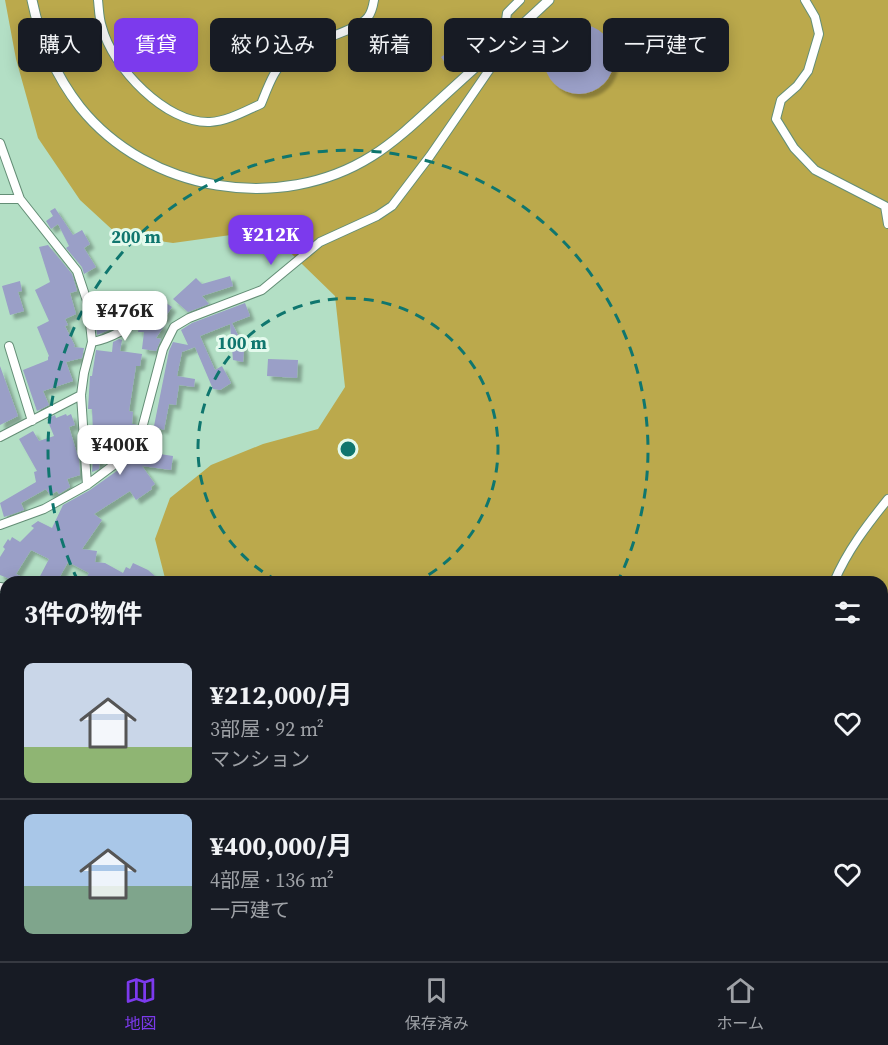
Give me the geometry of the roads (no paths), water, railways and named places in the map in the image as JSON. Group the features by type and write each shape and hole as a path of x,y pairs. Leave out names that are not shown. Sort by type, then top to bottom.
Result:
{"street":[{"path":"32,0 45,48 56,70 81,108 99,127 146,161 173,174 207,183 269,189 298,186 338,174 372,156 401,135 470,72"},
{"path":"98,0 102,28 128,75 157,102 185,118 208,122 225,120 261,104 277,69 289,56 367,19 374,0"},
{"path":"506,18 507,13 520,0"},
{"path":"529,18 549,0"},
{"path":"805,0 815,17 819,34 808,71 797,86 781,100 776,119 794,148 815,170 885,206 888,224"},
{"path":"0,525 44,509 87,485 131,452 140,436 163,349 174,327 189,318 262,290 320,243 377,216 392,206 430,156 487,72"},
{"path":"0,143 20,199 77,271 88,304 92,342 81,395 87,485"},
{"path":"0,199 20,199"},
{"path":"92,342 120,331 145,314"},
{"path":"9,346 32,420"},
{"path":"0,437 81,395"},
{"path":"837,576 859,536 888,499"}]}
